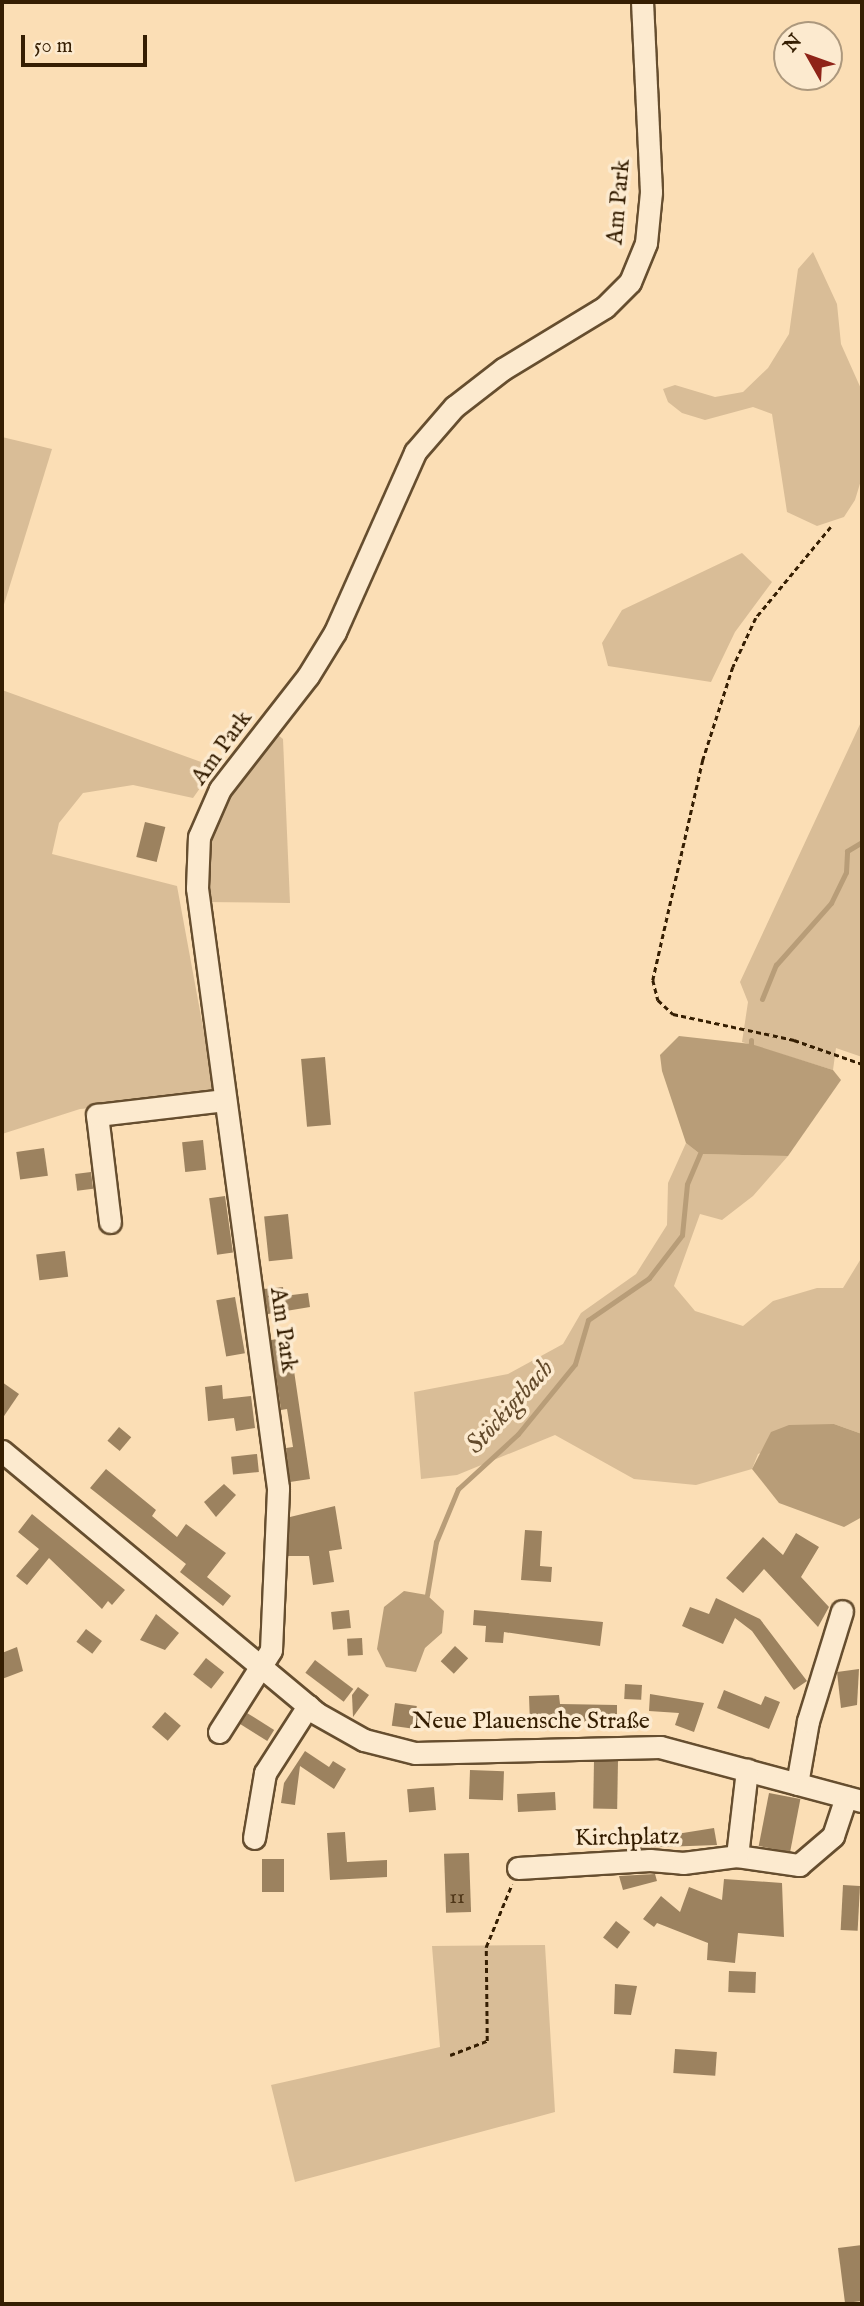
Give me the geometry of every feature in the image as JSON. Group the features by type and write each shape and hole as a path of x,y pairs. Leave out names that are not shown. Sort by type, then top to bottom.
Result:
{"street":[{"name":"Am Park","path":"219,1732 271,1650 276,1614 278,1488 197,888 199,837 220,789 309,676 335,632 415,452 454,407 483,384 605,307 630,282 646,243 650,120 642,2"},
{"path":"110,1222 97,1115 226,1100"},
{"name":"Neue Plauensche Straße","path":"2,1451 308,1706 364,1740 415,1752 660,1747 854,1799"},
{"path":"796,1784 808,1721 842,1611"},
{"path":"254,1838 265,1773 308,1706"},
{"path":"737,1856 747,1770"},
{"name":"Kirchplatz","path":"518,1868 650,1860 682,1863 737,1856 799,1865 833,1836 854,1799"}],"path":[{"path":"831,527 755,618 733,667 703,760 653,980 658,1000 673,1014 794,1040 862,1064"},
{"path":"450,2056 486,2041 486,1947 518,1868"}],"shaded area":[{"path":"813,252 837,304 841,344 862,391 862,477 855,500 844,517 817,526 787,512 772,414 753,407 705,420 682,413 668,402 663,389 675,385 715,397 743,392 768,368 789,334 798,269"},
{"path":"2,437 52,449 2,611"},
{"path":"742,553 772,582 735,632 711,682 608,666 602,643 622,610"},
{"path":"2,690 215,767 193,798 133,785 83,793 59,823 52,854 177,886 216,1098 80,1109 2,1134"},
{"path":"862,720 862,1057 836,1048 833,1070 742,1042 748,1002 740,982"},
{"path":"273,731 283,739 290,903 204,902 204,841 235,780"},
{"path":"679,1036 751,1044 833,1070 841,1080 788,1156 700,1154 686,1143 662,1071 660,1055"},
{"path":"686,1143 700,1154 788,1156 753,1196 722,1220 700,1214 674,1286 695,1311 743,1326 773,1301 817,1288 843,1288 862,1257 862,1434 834,1424 758,1454 752,1469 696,1485 634,1479 555,1435 457,1475 421,1479 414,1392 508,1374 563,1344 581,1313 636,1274 667,1225 668,1183"},
{"path":"834,1424 862,1434 862,1517 844,1527 779,1503 752,1469 771,1432 789,1425"},
{"path":"404,1591 427,1595 444,1611 442,1633 425,1648 416,1672 386,1667 377,1649 384,1607"},
{"path":"545,1945 555,2112 295,2182 271,2085 440,2047 432,1946"}],"building":[{"path":"145,822 165,827 157,862 136,857"},
{"path":"325,1057 331,1125 307,1127 301,1059"},
{"path":"203,1140 206,1170 185,1172 182,1142"},
{"path":"44,1148 48,1176 20,1180 16,1152"},
{"path":"91,1172 93,1189 77,1191 75,1174"},
{"path":"225,1196 233,1252 217,1255 209,1198"},
{"path":"288,1214 293,1259 269,1261 264,1217"},
{"path":"65,1251 68,1277 39,1280 36,1255"},
{"path":"283,1287 284,1296 308,1293 310,1307 268,1314 264,1289"},
{"path":"235,1297 245,1353 226,1356 216,1300"},
{"path":"289,1337 310,1479 290,1482 286,1448 293,1447 287,1409 281,1410 271,1340"},
{"path":"2,1382 19,1394 2,1419"},
{"path":"222,1385 223,1399 251,1396 255,1428 236,1431 234,1418 208,1421 205,1387"},
{"path":"119,1427 131,1437 120,1451 107,1441"},
{"path":"257,1454 259,1472 233,1475 231,1457"},
{"path":"106,1469 156,1510 152,1516 177,1537 186,1524 226,1553 207,1577 231,1596 223,1606 180,1572 186,1564 90,1488"},
{"path":"224,1484 236,1495 216,1517 204,1502"},
{"path":"335,1506 342,1549 329,1551 334,1582 313,1585 309,1556 288,1556 290,1517"},
{"path":"32,1514 125,1590 112,1605 108,1601 102,1609 49,1558 27,1585 16,1576 39,1549 18,1532"},
{"path":"525,1530 542,1531 540,1566 552,1567 551,1582 521,1580"},
{"path":"796,1533 819,1547 801,1577 829,1607 818,1627 764,1569 743,1593 726,1578 763,1537 783,1555"},
{"path":"716,1598 760,1619 807,1681 794,1690 752,1631 735,1618 723,1644 682,1626 690,1607 709,1614"},
{"path":"349,1610 351,1628 333,1630 331,1612"},
{"path":"474,1610 603,1622 600,1646 504,1632 503,1643 485,1642 486,1626 473,1625"},
{"path":"156,1614 179,1633 165,1650 140,1640"},
{"path":"86,1629 102,1641 92,1654 76,1642"},
{"path":"362,1638 363,1655 348,1656 347,1639"},
{"path":"455,1646 468,1658 454,1674 441,1661"},
{"path":"17,1647 23,1671 2,1679 2,1653"},
{"path":"206,1658 224,1672 211,1689 193,1675"},
{"path":"315,1660 353,1689 344,1702 305,1673"},
{"path":"859,1669 857,1705 841,1708 837,1672"},
{"path":"625,1684 642,1685 641,1700 624,1699"},
{"path":"358,1687 369,1695 353,1717 352,1695"},
{"path":"724,1690 761,1705 765,1696 780,1702 769,1729 717,1708"},
{"path":"650,1694 704,1703 694,1732 675,1725 679,1713 649,1711"},
{"path":"559,1695 560,1704 617,1705 617,1720 530,1724 529,1696"},
{"path":"395,1703 417,1706 414,1729 392,1726"},
{"path":"165,1712 181,1726 168,1741 152,1727"},
{"path":"247,1713 274,1730 267,1741 240,1724"},
{"path":"305,1751 329,1767 333,1761 346,1769 334,1789 300,1766 295,1805 281,1803 284,1783"},
{"path":"594,1761 618,1761 617,1809 593,1809"},
{"path":"470,1770 504,1771 503,1800 469,1799"},
{"path":"434,1787 436,1810 409,1812 407,1789"},
{"path":"555,1792 556,1810 518,1812 517,1794"},
{"path":"769,1793 800,1799 790,1852 759,1846"},
{"path":"714,1828 717,1845 634,1848 633,1841"},
{"path":"345,1832 347,1862 387,1860 387,1877 330,1880 327,1833"},
{"path":"469,1853 471,1912 446,1913 444,1854"},
{"path":"262,1859 284,1859 284,1892 262,1892"},
{"path":"655,1874 657,1881 623,1890 619,1876"},
{"path":"724,1879 782,1883 784,1937 738,1933 735,1963 707,1960 708,1943 657,1923 654,1927 643,1919 661,1896 680,1912 689,1887 722,1900"},
{"path":"843,1885 860,1886 858,1931 841,1930"},
{"path":"616,1921 630,1932 617,1949 603,1938"},
{"path":"729,1971 756,1972 755,1993 728,1992"},
{"path":"615,1984 637,1986 631,2015 614,2014"},
{"path":"675,2049 717,2052 715,2076 673,2073"},
{"path":"862,2245 862,2301 845,2303 838,2248"}],"waterway":[{"name":"Stöckigtbach","path":"762,999 776,965 831,903 846,872 847,851 862,842"},
{"name":"Stöckigtbach","path":"427,1595 436,1542 458,1489 518,1434 575,1364 588,1320 649,1278 682,1235 687,1184 700,1154"}]}
